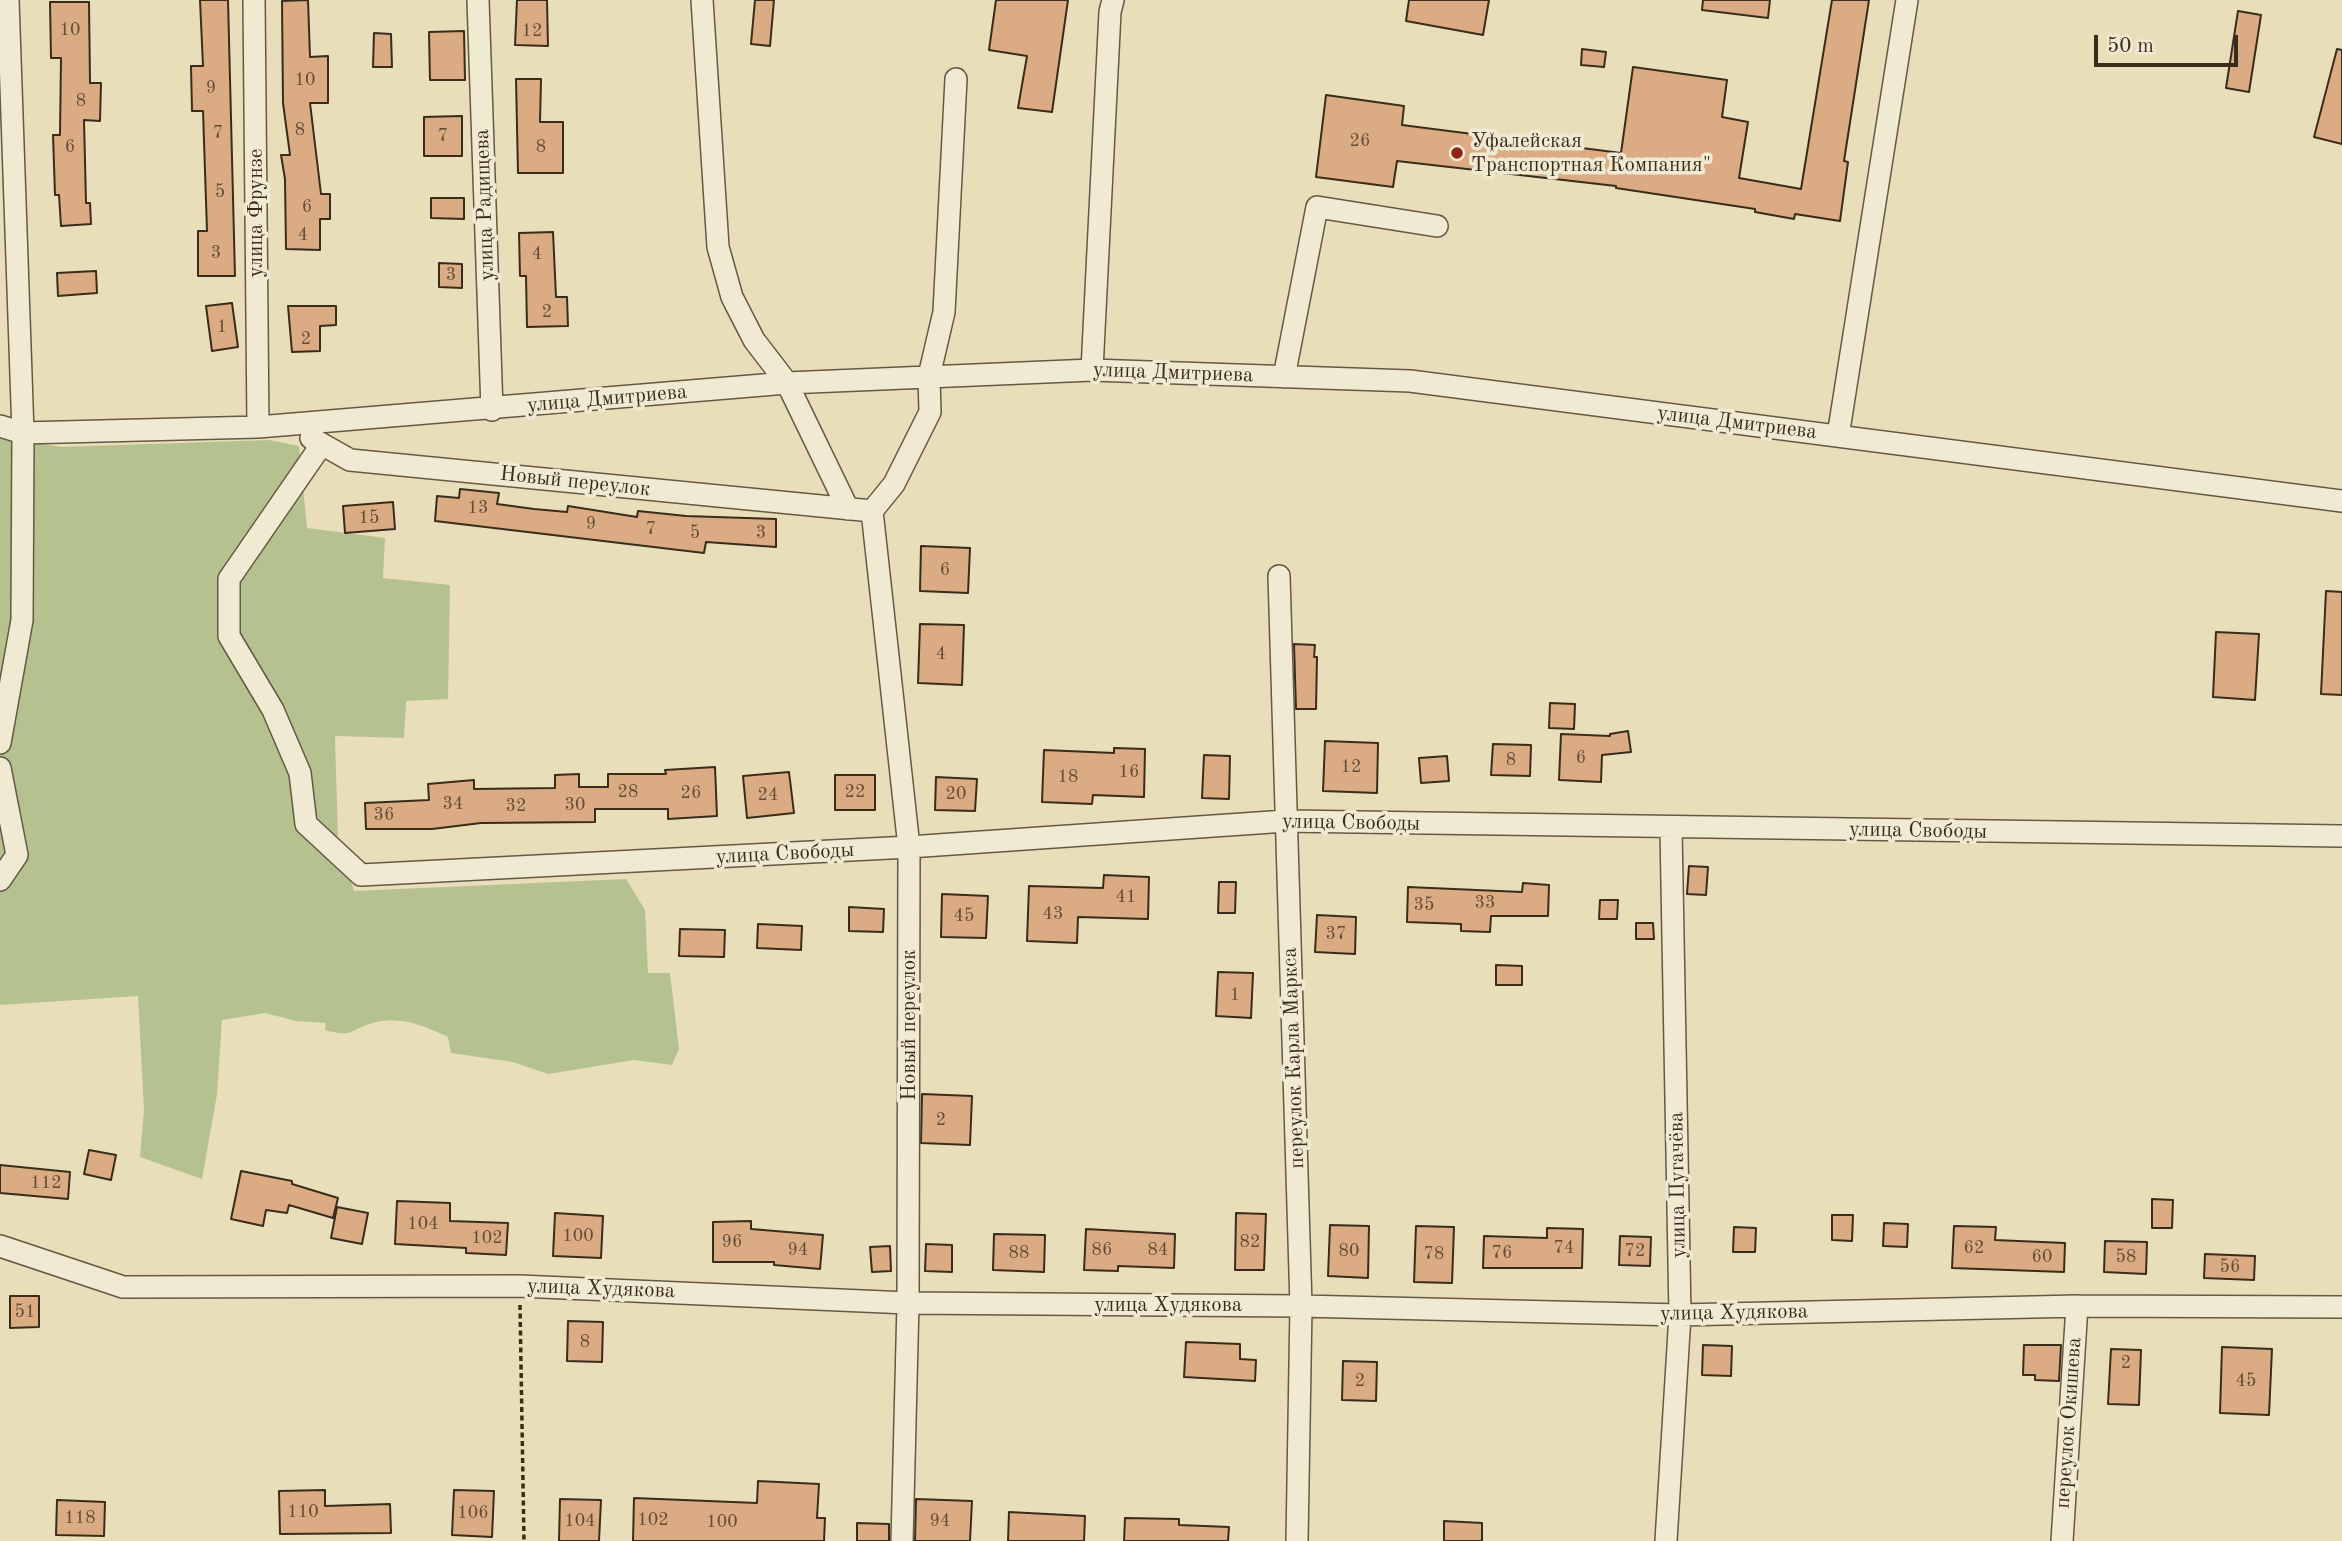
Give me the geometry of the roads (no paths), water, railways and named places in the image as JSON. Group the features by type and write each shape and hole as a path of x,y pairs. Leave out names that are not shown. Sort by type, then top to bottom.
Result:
{"street":[{"path":"0,743 22,620 23,433 8,0"},
{"name":"улица Фрунзе","path":"254,0 258,427"},
{"name":"улица Радищева","path":"478,0 492,410"},
{"path":"702,0 718,247 737,308 754,340 786,383 848,509"},
{"path":"1092,370 1110,12 1114,0"},
{"path":"1838,436 1907,0"},
{"path":"872,511 894,485 930,412 929,376 944,312 956,79"},
{"path":"1284,377 1317,206 1437,226"},
{"name":"улица Дмитриева","path":"0,426 23,433 258,427 492,410 786,383 1092,370 1410,381 2342,500"},
{"name":"Новый переулок","path":"288,425 350,460 872,511 909,847 908,1303 902,1541"},
{"name":"улица Свободы","path":"322,444 229,579 229,636 273,710 300,774 306,824 361,875 909,847 1286,821 2342,836"},
{"name":"переулок Карла Маркса","path":"1279,576 1301,1306 1297,1541"},
{"path":"0,768 17,855 0,880"},
{"name":"улица Пугачёва","path":"1666,1541 1680,1315 1671,828"},
{"name":"улица Худякова","path":"0,1246 123,1287 519,1286 908,1303 1301,1306 1680,1315 2077,1306 2342,1307"},
{"name":"переулок Окишева","path":"2062,1541 2077,1306"}],"place":[{"name":"Уфалейская Транспортная Компания\"","path":"1457,153"}]}
